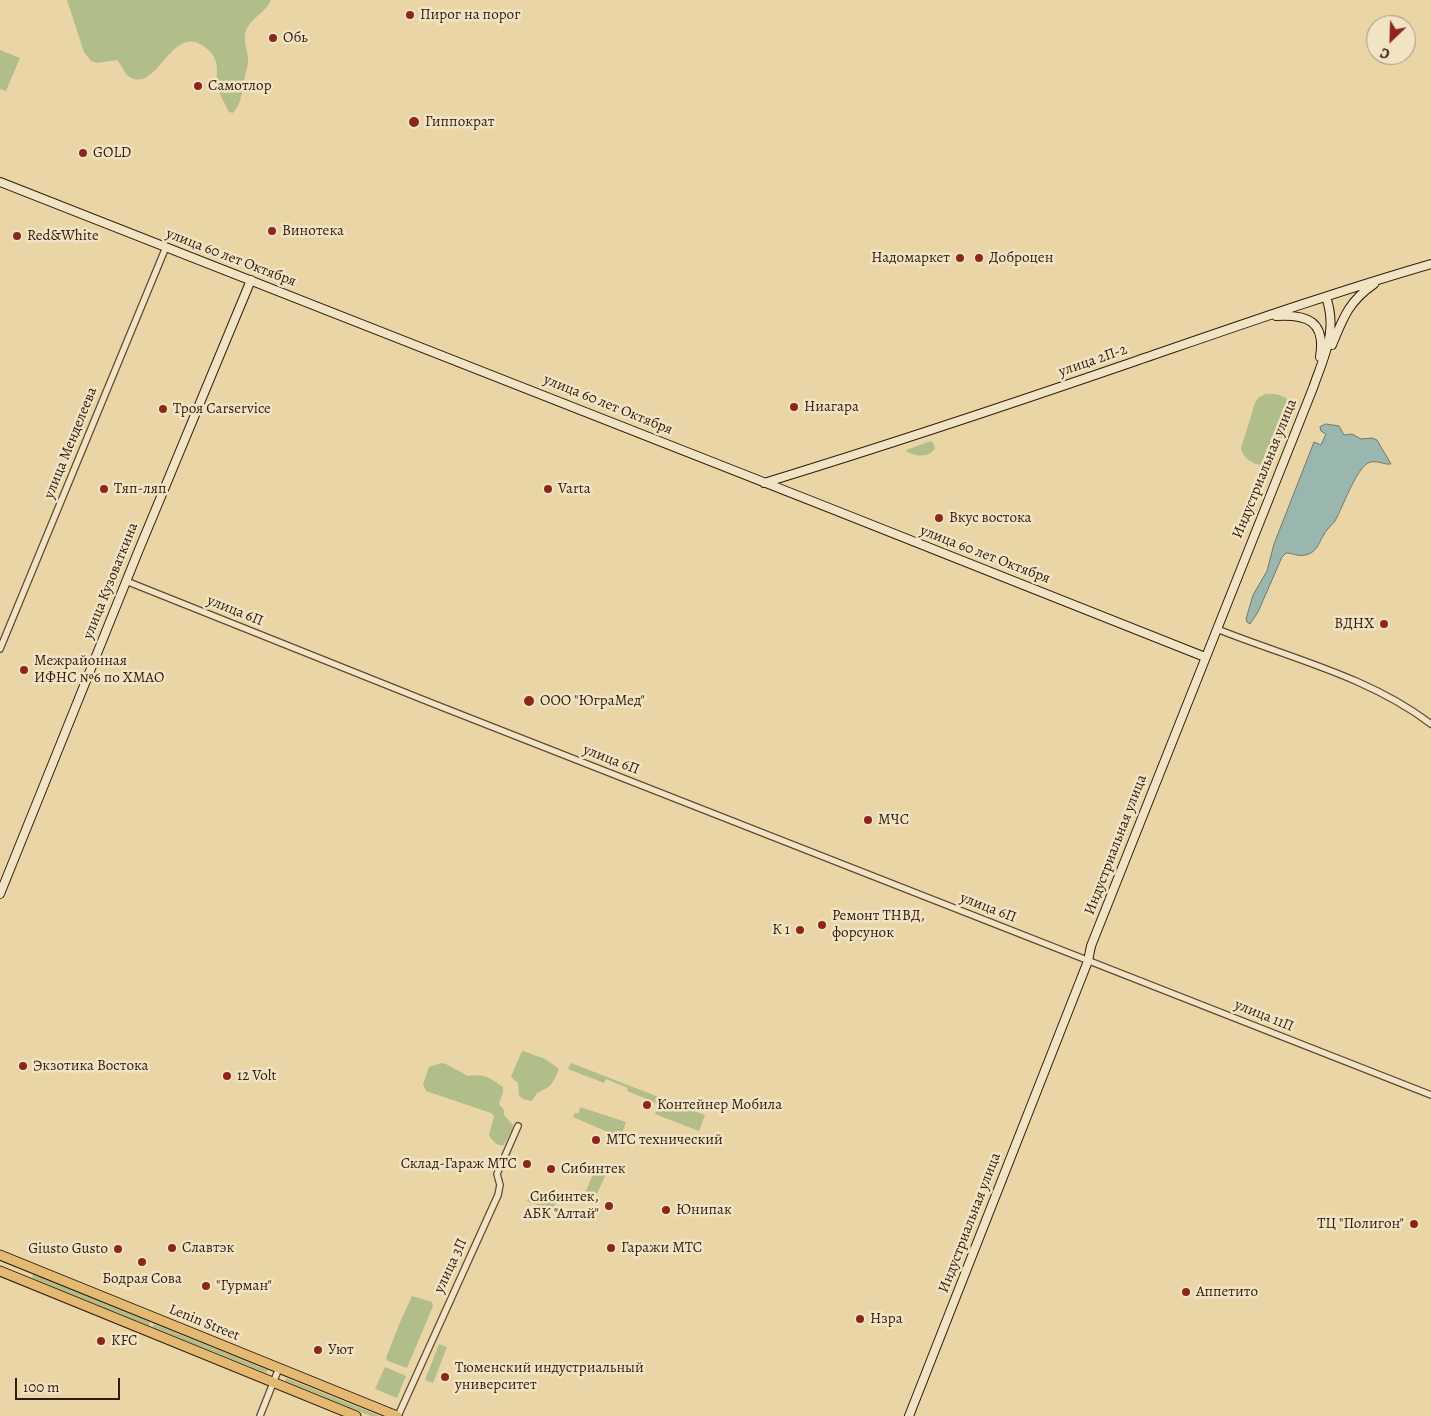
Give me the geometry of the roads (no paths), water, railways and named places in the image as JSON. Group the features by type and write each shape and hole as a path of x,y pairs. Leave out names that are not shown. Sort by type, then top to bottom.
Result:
{"main road":[{"name":"улица 60 лет Октября","path":"0,182 603,418 1205,657"},
{"name":"улица 2П-2","path":"764,483 892,443 1380,279 1431,264"},
{"path":"1313,388 1351,303 1362,291 1380,279"},
{"name":"улица Кузоваткина","path":"0,894 126,581 252,280"},
{"name":"Индустриальная улица","path":"910,1416 1088,960 1091,946 1313,388 1326,352 1331,331 1331,314 1326,297"},
{"path":"1266,317 1302,316 1315,324 1319,331 1322,347 1313,388"},
{"name":"Lenin Street","path":"0,1255 398,1416"},
{"path":"23,1280 28,1267"},
{"name":"Lenin Street","path":"0,1271 356,1416"}],"street":[{"name":"улица Менделеева","path":"0,649 166,247"},
{"name":"улица 6П","path":"126,581 1088,960"},
{"path":"1217,629 1256,644 1299,657 1337,673 1399,703 1431,724"},
{"name":"улица 11П","path":"1088,960 1431,1095"},
{"name":"улица 3П","path":"398,1416 498,1195 500,1184 498,1174 518,1126"},
{"path":"260,1416 279,1368"}],"water":[{"path":"1326,424 1339,426 1344,435 1352,434 1361,439 1372,438 1377,440 1391,464 1371,462 1363,467 1358,473 1335,521 1314,550 1309,554 1303,555 1286,553 1282,557 1258,612 1250,624 1246,619 1253,595 1267,571 1274,544 1314,442 1321,445 1326,434 1321,431 1320,427"}],"place":[{"name":"Пирог на порог","path":"410,15"},
{"name":"Обь","path":"273,38"},
{"name":"Самотлор","path":"198,86"},
{"name":"Гиппократ","path":"414,122"},
{"name":"GOLD","path":"83,153"},
{"name":"Винотека","path":"272,231"},
{"name":"Red&White","path":"17,236"},
{"name":"Надомаркет","path":"960,258"},
{"name":"Доброцен","path":"979,258"},
{"name":"Ниагара","path":"794,407"},
{"name":"Троя Carservice","path":"163,409"},
{"name":"Тяп-ляп","path":"104,489"},
{"name":"Varta","path":"548,489"},
{"name":"Вкус востока","path":"939,518"},
{"name":"ВДНХ","path":"1384,624"},
{"name":"Межрайонная ИФНС №6 по ХМАО","path":"24,670"},
{"name":"ООО \"ЮграМед\"","path":"529,701"},
{"name":"МЧС","path":"868,820"},
{"name":"Ремонт ТНВД, форсунок","path":"822,925"},
{"name":"К 1","path":"800,930"},
{"name":"Экзотика Востока","path":"23,1066"},
{"name":"12 Volt","path":"227,1076"},
{"name":"Контейнер Мобила","path":"647,1105"},
{"name":"МТС технический","path":"596,1140"},
{"name":"Склад-Гараж МТС","path":"527,1164"},
{"name":"Сибинтек","path":"551,1169"},
{"name":"Сибинтек, АБК \"Алтай\"","path":"609,1206"},
{"name":"Юнипак","path":"666,1210"},
{"name":"ТЦ \"Полигон\"","path":"1414,1224"},
{"name":"Славтэк","path":"172,1248"},
{"name":"Гаражи МТС","path":"611,1248"},
{"name":"Giusto Gusto","path":"118,1249"},
{"name":"Бодрая Сова","path":"142,1262"},
{"name":"\"Гурман\"","path":"206,1286"},
{"name":"Аппетито","path":"1186,1292"},
{"name":"Нзра","path":"860,1319"},
{"name":"KFC","path":"101,1341"},
{"name":"Уют","path":"318,1350"},
{"name":"Тюменский индустриальный университет","path":"445,1377"}]}
